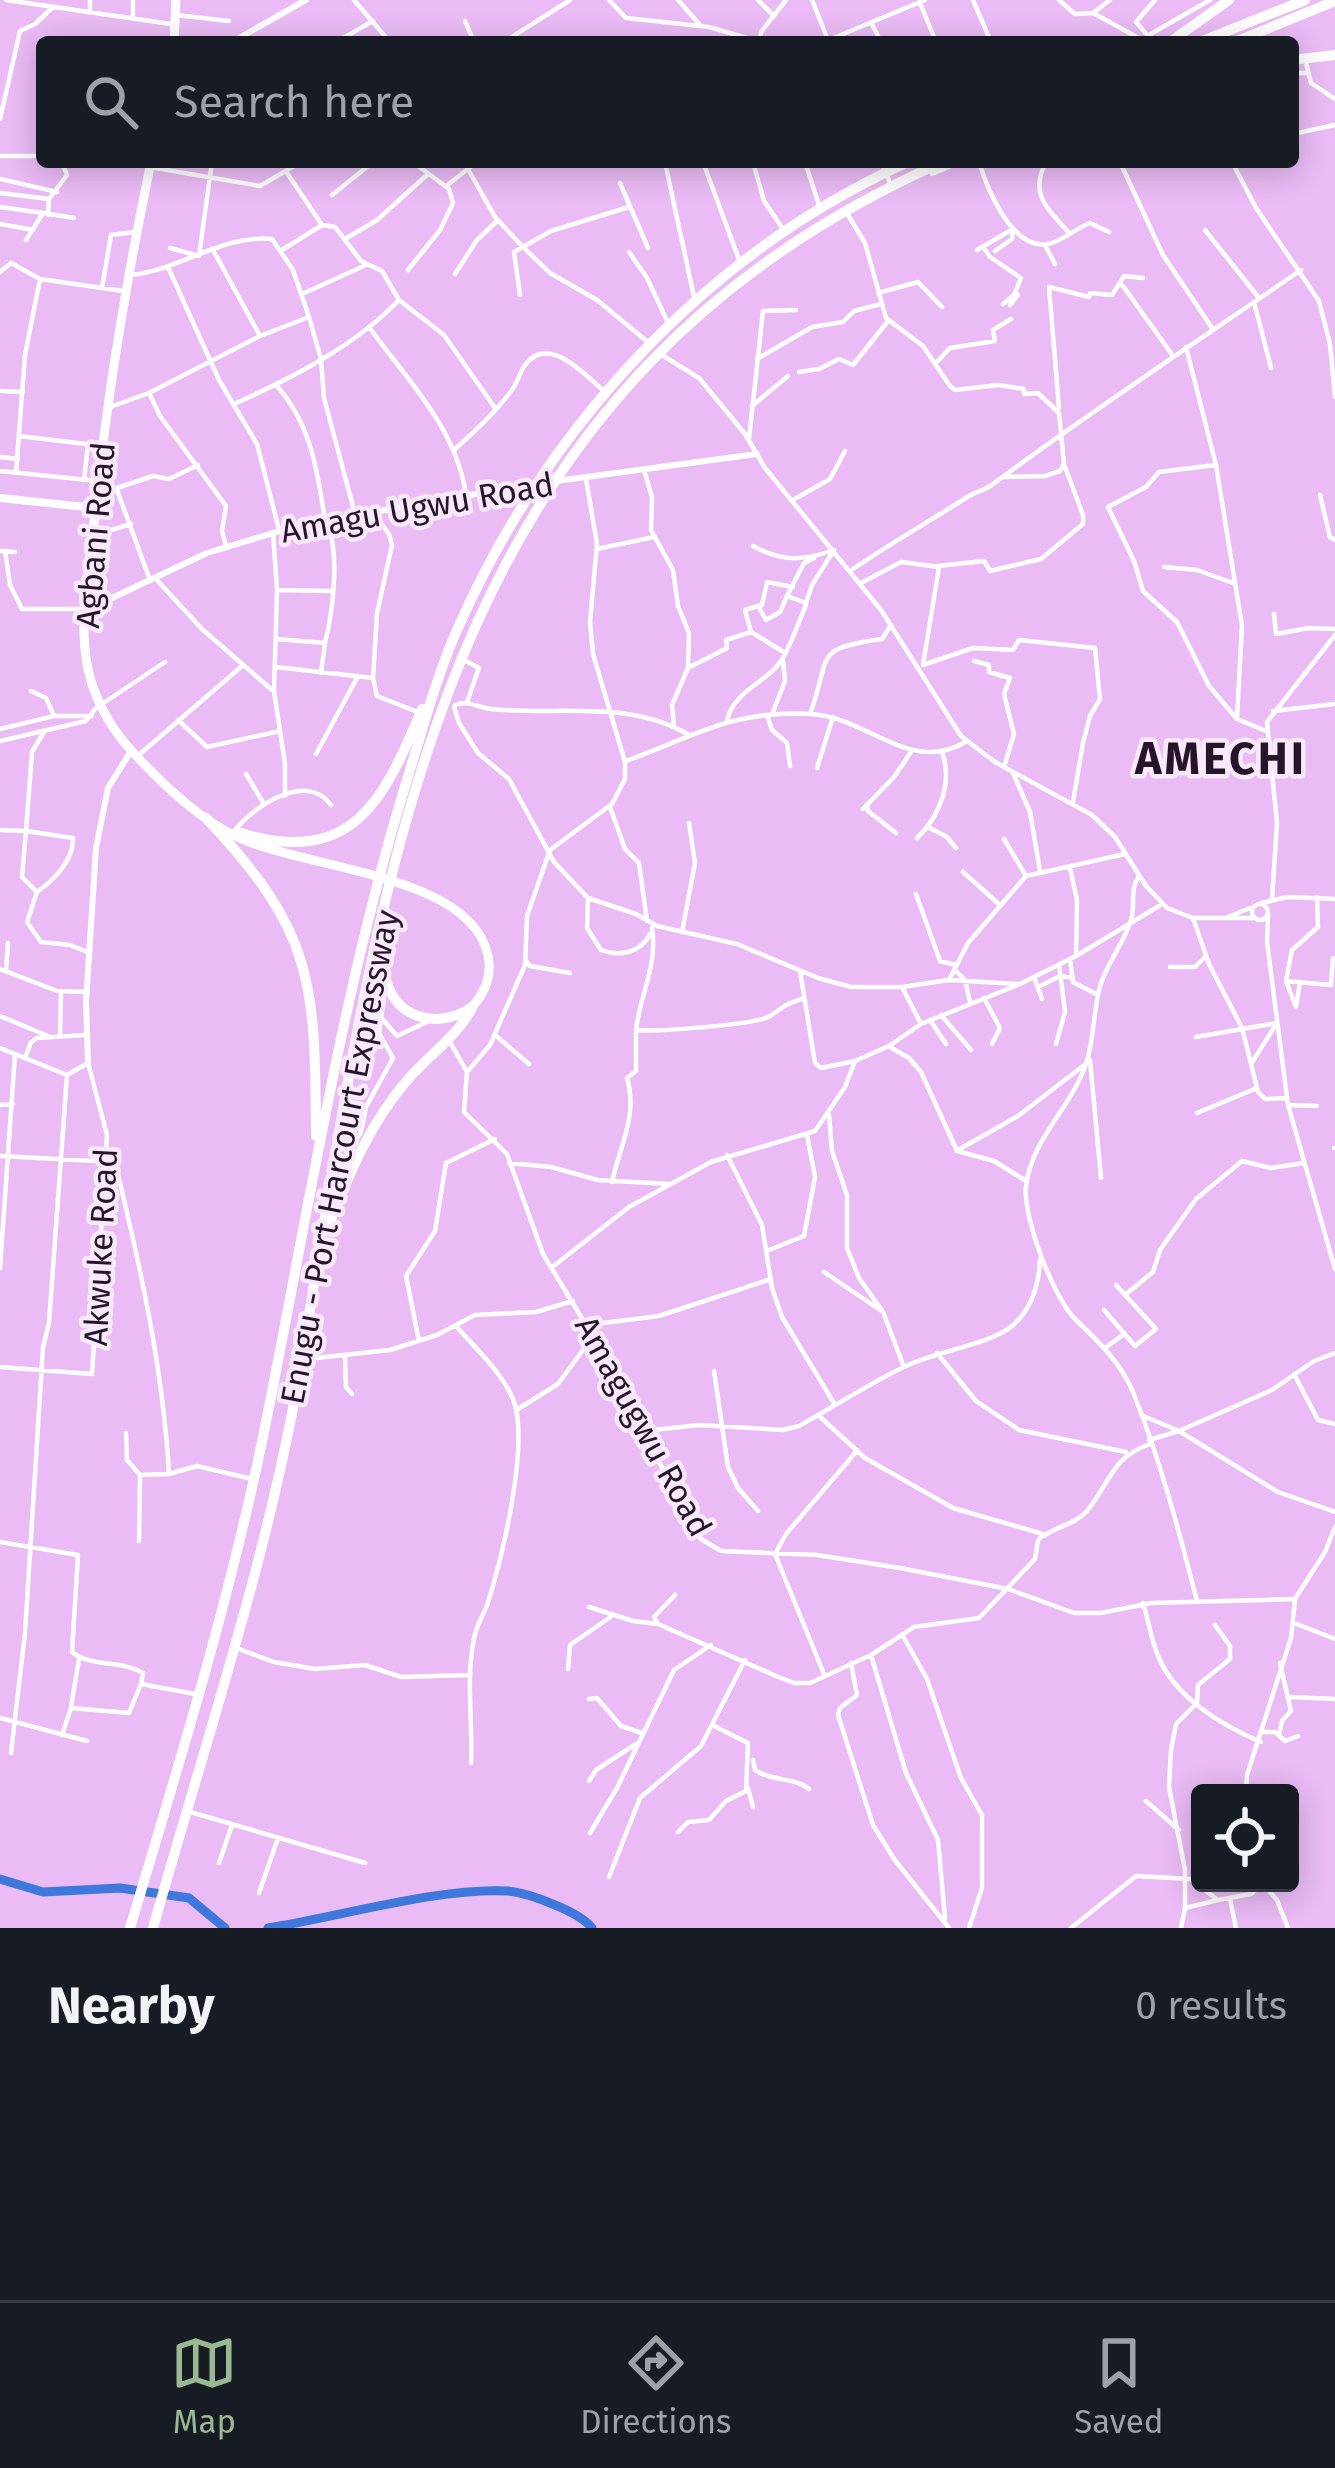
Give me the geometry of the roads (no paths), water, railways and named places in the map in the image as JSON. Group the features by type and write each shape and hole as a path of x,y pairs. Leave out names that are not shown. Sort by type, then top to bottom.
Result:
{"highway":[{"path":"1178,36 1229,0"},
{"path":"1215,36 1305,0"},
{"path":"1250,36 1335,1"},
{"path":"1299,59 1335,55"},
{"name":"Enugu - Port Harcourt Expressway","path":"153,1928 260,1549 302,1359 348,1071 379,934 460,659 503,564 546,490 669,326 741,265 882,168"},
{"name":"Enugu - Port Harcourt Expressway","path":"130,1928 254,1479 316,1151 362,944 437,679 482,577 532,490 604,391 748,274 891,185 929,168"},
{"path":"242,835 293,844 327,839 351,827 382,794 437,679"},
{"path":"206,818 268,891 301,954 315,1038 316,1151"},
{"path":"379,934 391,993 407,1011 433,1020 460,1015 473,1006"},
{"path":"322,1241 356,1156 393,1098 449,1040 473,1006"},
{"path":"433,1020 449,1040"}],"main road":[{"path":"173,36 174,0"},
{"name":"Agbani Road","path":"153,168 126,292 88,609 87,661 103,704 135,751 206,818 242,835 449,902 476,927 485,946 489,969 485,988 473,1006"},
{"name":"Agbani Road","path":"104,446 126,292"},
{"path":"0,498 98,509"},
{"name":"Agbani Road","path":"88,609 98,509"},
{"name":"Agbani Road","path":"135,751 242,835"}],"street":[{"path":"6,0 133,18 229,21"},
{"path":"90,0 90,12"},
{"path":"133,0 133,18"},
{"path":"243,36 306,0"},
{"path":"354,0 385,36"},
{"path":"514,36 571,0"},
{"path":"609,0 626,18 700,26 738,36"},
{"path":"678,0 700,26"},
{"path":"758,0 774,16"},
{"path":"761,36 786,0"},
{"path":"812,0 824,36"},
{"path":"974,0 989,36"},
{"path":"1059,0 1075,14 1093,14 1140,36"},
{"path":"1093,14 1110,0"},
{"path":"1144,36 1136,22 1155,0"},
{"path":"1151,36 1210,0"},
{"path":"840,36 921,1 934,36"},
{"path":"0,119 20,31 52,8"},
{"path":"681,25 687,11"},
{"path":"347,36 374,21"},
{"path":"465,21 471,36"},
{"path":"872,24 878,36"},
{"path":"1299,59 1314,87 1335,99"},
{"path":"1299,73 1306,73"},
{"path":"1299,133 1335,125"},
{"path":"0,156 36,156"},
{"path":"26,240 67,175 64,168"},
{"path":"171,168 260,186 292,168"},
{"path":"199,256 211,168"},
{"path":"332,195 366,168"},
{"path":"408,270 451,212 453,197 420,168"},
{"path":"446,186 463,168"},
{"path":"468,168 498,220 550,273 604,305 698,378 861,583 922,668 946,717 967,741 1004,767 1072,802 1109,830 1161,904 1193,918 1263,920 1274,899 1277,823 1266,730 1273,712 1335,632"},
{"path":"667,168 695,303"},
{"path":"705,168 741,265"},
{"path":"755,168 764,201 785,233"},
{"path":"807,168 821,209"},
{"path":"883,168 891,185"},
{"path":"947,168 847,213 865,243 887,321 923,346 955,390 1024,388 1024,394 1038,393 1059,413"},
{"path":"982,168 1013,229 1012,239 995,251"},
{"path":"1043,168 1037,179 1039,193 1069,233"},
{"path":"1123,168 1163,255 1212,328"},
{"path":"1235,168 1322,308 1334,356 1335,397"},
{"path":"286,172 322,225"},
{"path":"345,239 377,220 428,174"},
{"path":"0,179 57,192"},
{"path":"620,183 648,248"},
{"path":"0,193 49,199"},
{"path":"0,206 74,218"},
{"path":"520,295 514,252 551,231 629,207"},
{"path":"455,274 477,240 498,220"},
{"path":"1045,245 1090,223 1109,232"},
{"path":"0,224 33,230"},
{"path":"282,250 322,225 335,227 367,265 382,271 399,300 444,335 495,408"},
{"path":"1013,229 1045,245 1054,264"},
{"path":"1006,304 1021,278 980,249 1013,229"},
{"path":"1205,230 1257,300 1271,368"},
{"path":"102,288 111,236 137,233"},
{"path":"130,276 241,241 272,239 282,250 309,316 321,358 324,398 355,514"},
{"path":"170,248 199,256"},
{"path":"213,250 260,336"},
{"path":"629,252 669,326"},
{"path":"0,272 11,263 40,279 126,292"},
{"path":"302,294 367,265"},
{"path":"168,267 210,360 260,451 276,531 274,691 285,796"},
{"path":"851,571 893,540 1003,477 1300,270"},
{"path":"861,583 901,562 938,566 984,561 990,571 1004,569 1041,559 1083,524 1064,464 1048,287 1089,297 1090,293 1112,295 1124,277 1144,278"},
{"path":"16,472 25,355 40,279"},
{"path":"878,292 918,282 942,307"},
{"path":"1121,285 1172,356"},
{"path":"234,404 276,386 321,358 369,327 399,300"},
{"path":"757,359 812,327 843,322 851,313 881,304"},
{"path":"749,439 763,311 796,310"},
{"path":"110,407 148,394 221,352 309,316"},
{"path":"935,364 950,348 994,341 995,326 1011,319"},
{"path":"799,372 839,359 853,364 887,321"},
{"path":"369,327 424,396 453,451 466,495"},
{"path":"1186,347 1216,465 1242,626 1238,719"},
{"path":"453,451 484,426 528,359 541,354 566,360 604,391"},
{"path":"752,406 788,376"},
{"path":"276,386 307,432 334,555 322,673"},
{"path":"0,391 22,392"},
{"path":"148,394 226,506 222,527 226,546"},
{"path":"492,398 502,400"},
{"path":"20,436 104,446"},
{"path":"84,480 88,444"},
{"path":"794,500 830,479 845,451"},
{"name":"Amagu Ugwu Road","path":"88,609 226,546 276,531 466,495 758,454"},
{"path":"0,457 18,459"},
{"path":"1003,477 1049,475 1064,464"},
{"path":"0,471 117,488 153,476 169,478 198,465"},
{"path":"1216,465 1159,472 1146,488 1108,507 1142,591 1177,622 1202,676 1238,719 1266,730"},
{"path":"644,470 652,497 650,530 676,576 678,606 689,633 688,668 672,705 674,727"},
{"path":"467,1072 495,1035 526,961 526,916 550,850 610,807 625,779 625,762 593,654 590,622 597,549 586,478"},
{"path":"117,488 153,579 274,691"},
{"path":"1320,495 1330,537 1335,540"},
{"path":"372,511 392,545 377,614 373,678 377,696 420,713"},
{"path":"98,534 131,524"},
{"path":"597,549 654,537"},
{"path":"753,545 782,560 834,550"},
{"path":"790,766 787,742 772,730 770,714 785,681 784,656 812,585 834,550"},
{"path":"15,552 3,551 10,584 22,609 88,609"},
{"path":"758,606 766,620 780,612 804,563 815,556"},
{"path":"922,668 938,566"},
{"path":"1164,567 1197,570 1233,583"},
{"path":"784,656 751,632 745,610 762,605 767,582 793,587"},
{"path":"277,590 331,591"},
{"path":"787,596 806,603"},
{"path":"1274,614 1276,634 1335,632"},
{"path":"810,714 830,653 838,645 882,639 891,625"},
{"path":"688,668 727,648 726,640 751,632"},
{"path":"276,638 325,643"},
{"path":"922,668 973,648 1013,650 1019,640 1095,648 1100,699 1083,743 1072,802"},
{"path":"727,720 746,689 784,656"},
{"path":"460,659 479,668 467,702"},
{"path":"974,661 989,665 989,673 1010,678 1004,694 1014,734 1004,767"},
{"path":"0,741 82,722 165,662"},
{"path":"135,751 242,666"},
{"path":"276,668 373,678"},
{"path":"316,754 358,676"},
{"path":"31,692 46,698 53,716"},
{"path":"689,735 610,712 494,709 467,702 448,706 484,761 509,779 554,862 588,898 651,925 737,944 851,987 902,987 949,980 1020,984"},
{"path":"1273,712 1335,704"},
{"path":"625,762 727,720 770,714 833,717 911,752 942,752 967,741"},
{"path":"0,728 53,716 92,716"},
{"path":"818,768 833,717"},
{"path":"178,720 207,747 280,731"},
{"path":"37,892 22,877 32,752 44,732"},
{"name":"Akwuke Road","path":"0,1367 92,1374 107,1135 88,1063 87,992 100,818 108,788 135,751"},
{"path":"896,833 865,807 911,752"},
{"path":"917,838 928,827 947,784 942,752"},
{"path":"1013,772 1030,812 1040,871"},
{"path":"246,775 264,804"},
{"path":"242,835 264,804 285,796 311,790 331,805"},
{"path":"610,807 625,848 638,859 654,966 638,1011 636,1071 627,1078 633,1098 631,1122 612,1182"},
{"path":"682,932 694,862 689,823"},
{"path":"928,827 956,848"},
{"path":"0,830 70,834 73,838 64,868 37,892 27,922 41,942 91,953"},
{"path":"1004,839 1026,876"},
{"path":"949,980 968,943 1026,876 1127,854"},
{"path":"1070,868 1077,900 1073,978"},
{"path":"963,872 1000,905"},
{"path":"1139,876 1130,923 1098,994 1087,1063 1038,1147 1026,1181 1026,1208 1041,1252 1075,1319 1127,1378 1197,1601"},
{"path":"916,894 940,961 956,968 965,980 970,1003"},
{"path":"1300,982 1296,1007 1286,981 1292,950 1318,927 1317,897"},
{"path":"588,898 587,928 606,952 620,954 638,948 646,942 651,925"},
{"path":"1274,899 1335,898"},
{"path":"800,971 814,1063 821,1068 855,1061 930,1019 1020,984 1161,904"},
{"path":"1228,917 1252,907 1266,909"},
{"path":"1252,907 1267,942"},
{"path":"1266,909 1287,1101 1335,1269"},
{"path":"1193,918 1242,1028 1257,1088 1265,1099 1317,1106"},
{"path":"8,943 3,970 61,992 87,992"},
{"path":"1169,967 1195,967 1206,956"},
{"path":"1286,981 1331,986 1333,958"},
{"path":"526,961 530,966 570,974"},
{"path":"1056,1044 1065,1012 1059,964"},
{"path":"1038,987 1060,976 1073,978 1098,994"},
{"path":"1034,977 1042,999"},
{"path":"902,987 921,1024"},
{"path":"356,1156 352,1146 361,1132 366,1107 393,1058 380,1033 385,988"},
{"path":"60,1036 61,992"},
{"path":"983,998 1000,1028 992,1044"},
{"path":"636,1030 751,1022 802,999"},
{"path":"379,1015 397,1036 433,1020"},
{"path":"941,1015 971,1050"},
{"path":"0,1016 48,1036"},
{"path":"930,1019 946,1044"},
{"path":"1196,1037 1277,1024"},
{"path":"1251,1065 1277,1024"},
{"path":"25,1058 33,1040 87,1035"},
{"path":"495,1035 529,1064"},
{"name":"Amagugwu Road","path":"449,1040 467,1072 464,1112 495,1139 509,1163 550,1268 593,1333 700,1538 725,1552 817,1555 1008,1589 1073,1613 1101,1613 1143,1603 1295,1599"},
{"path":"889,1046 921,1072 957,1150 994,1161 1026,1181"},
{"path":"0,1048 67,1075"},
{"path":"0,1266 4,1156 15,1054"},
{"path":"1089,1054 1101,1178"},
{"path":"550,1268 621,1212 671,1184 727,1155 818,1128 855,1061"},
{"path":"67,1075 88,1063"},
{"path":"957,1150 979,1142 1018,1116 1087,1063"},
{"path":"10,1753 67,1075"},
{"path":"1197,1113 1257,1088"},
{"path":"0,1105 13,1104"},
{"path":"828,1112 832,1150 847,1195 847,1248 859,1278 883,1312 904,1367"},
{"path":"769,1250 804,1236 814,1177 807,1135"},
{"path":"419,1342 406,1276 435,1231 444,1166 454,1156 495,1139"},
{"path":"727,1155 750,1197 769,1250 782,1318 835,1405"},
{"path":"4,1156 115,1162 152,1320 165,1402 169,1474"},
{"path":"1125,1295 1153,1272 1160,1250 1196,1199 1242,1161 1271,1168 1305,1163"},
{"path":"509,1163 551,1167 612,1182 671,1184"},
{"path":"645,1431 722,1425 788,1430 904,1367 994,1338 1018,1321 1036,1290 1041,1252"},
{"path":"824,1272 883,1312"},
{"path":"517,1410 558,1384 603,1323 659,1316 772,1279"},
{"path":"1104,1310 1135,1346 1156,1329 1116,1286"},
{"path":"302,1359 382,1352 419,1342 481,1313 536,1312 573,1301"},
{"path":"456,1326 505,1383 517,1410 518,1462 504,1542 488,1605 476,1628 468,1675 471,1763"},
{"path":"1105,1348 1125,1333"},
{"path":"937,1353 976,1400 1019,1430 1126,1452"},
{"path":"590,1607 658,1624 797,1683 810,1683 871,1655 902,1634 938,1621 979,1618 1035,1559 1038,1541 1080,1517 1126,1452 1271,1390 1335,1353"},
{"path":"345,1356 346,1387 352,1394"},
{"path":"714,1371 734,1482 758,1511"},
{"path":"1294,1374 1318,1420 1335,1424"},
{"path":"818,1415 856,1452 953,1508 1044,1536"},
{"path":"1142,1415 1240,1465 1265,1485 1335,1512"},
{"path":"126,1433 127,1460 140,1474 139,1540"},
{"path":"824,1674 775,1554 786,1534 856,1452"},
{"path":"140,1474 207,1466 254,1479"},
{"path":"1246,1784 1294,1623 1295,1599 1335,1529"},
{"path":"0,1542 78,1555 72,1652 79,1659 142,1673 129,1713 71,1708"},
{"path":"658,1624 654,1617 675,1595"},
{"path":"1143,1603 1161,1664 1221,1722 1261,1742"},
{"path":"568,1669 569,1645 612,1616"},
{"path":"1294,1623 1335,1639"},
{"path":"1180,1928 1185,1908 1179,1830 1169,1787 1171,1750 1176,1724 1197,1703 1198,1685 1230,1659 1230,1646 1215,1625"},
{"path":"902,1634 927,1679 961,1778 982,1815 982,1888 969,1928"},
{"path":"590,1833 677,1666 711,1645"},
{"path":"233,1648 314,1669 365,1665 401,1677 468,1675"},
{"path":"871,1655 906,1773 938,1840 947,1924"},
{"path":"62,1735 79,1659"},
{"path":"609,1877 643,1794 700,1746 745,1660"},
{"path":"851,1663 857,1695 838,1715 868,1814 894,1859 947,1924"},
{"path":"1279,1735 1282,1720 1290,1714 1280,1664"},
{"path":"141,1684 197,1694"},
{"path":"1288,1697 1335,1699"},
{"path":"589,1699 597,1698 621,1726 642,1732"},
{"path":"0,1718 87,1741"},
{"path":"712,1724 748,1743 754,1770 767,1778 798,1781 809,1790"},
{"path":"709,1734 716,1737 726,1732"},
{"path":"1264,1732 1287,1741 1298,1736"},
{"path":"589,1781 596,1770 636,1744"},
{"path":"750,1755 752,1808"},
{"path":"678,1832 688,1822 709,1820 748,1788"},
{"path":"1146,1801 1179,1830"},
{"path":"187,1811 364,1863"},
{"path":"219,1863 232,1826"},
{"path":"259,1893 278,1838"},
{"path":"1071,1928 1136,1876 1193,1880 1218,1900"},
{"path":"1185,1908 1253,1892"},
{"path":"1270,1892 1288,1928"},
{"path":"1230,1899 1236,1928"}],"waterway":[{"path":"0,1879 43,1892 120,1888 189,1898 225,1928"},
{"path":"268,1928 481,1891 541,1899 592,1928"}],"district":[{"name":"AMECHI","path":"1221,758"}]}
